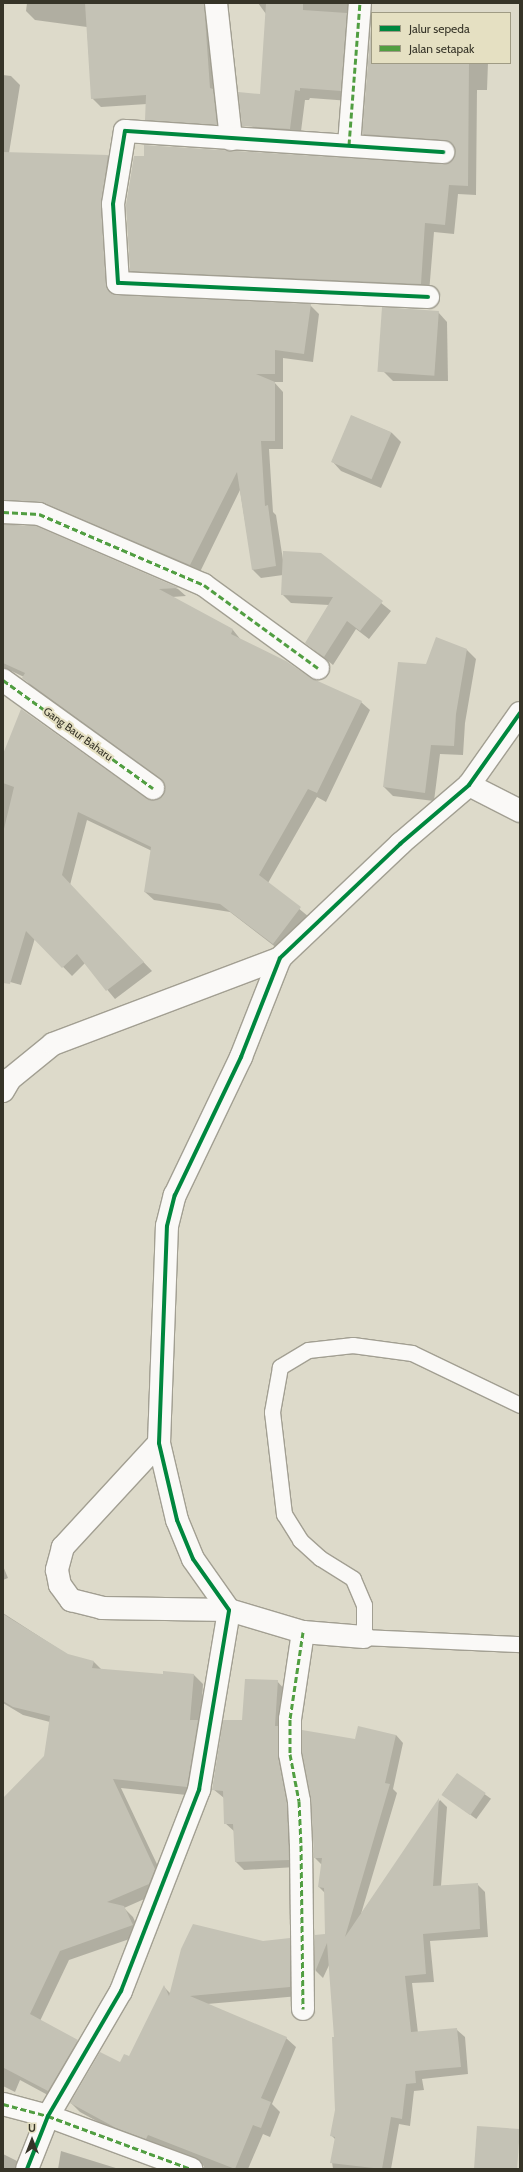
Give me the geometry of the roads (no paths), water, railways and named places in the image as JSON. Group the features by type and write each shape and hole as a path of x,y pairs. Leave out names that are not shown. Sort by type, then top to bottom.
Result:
{"street":[{"path":"216,3 231,139"},
{"path":"349,145 360,3"},
{"path":"428,297 118,283 113,204 125,131 443,152"},
{"path":"3,512 39,514 204,585 318,668"},
{"name":"Gang Baur Baharu","path":"3,680 153,788"},
{"path":"3,1091 10,1079 53,1044 280,958 400,844 469,785 520,713"},
{"path":"469,785 520,811"},
{"path":"27,2169 48,2116 121,1991 199,1790 228,1610 193,1559 177,1520 158,1443 167,1226 174,1195 241,1057 280,958"},
{"path":"158,1443 63,1547 57,1570 60,1585 72,1600 102,1608 228,1610 303,1632 364,1636"},
{"path":"303,1632 290,1719 290,1754 298,1801 300,1837 304,2009"},
{"path":"3,2104 48,2116 191,2169"}],"lane":[{"path":"520,1405 412,1354 352,1345 308,1350 280,1367 272,1412 284,1514 300,1540 320,1558 353,1579 364,1605 364,1636 520,1644"}]}
